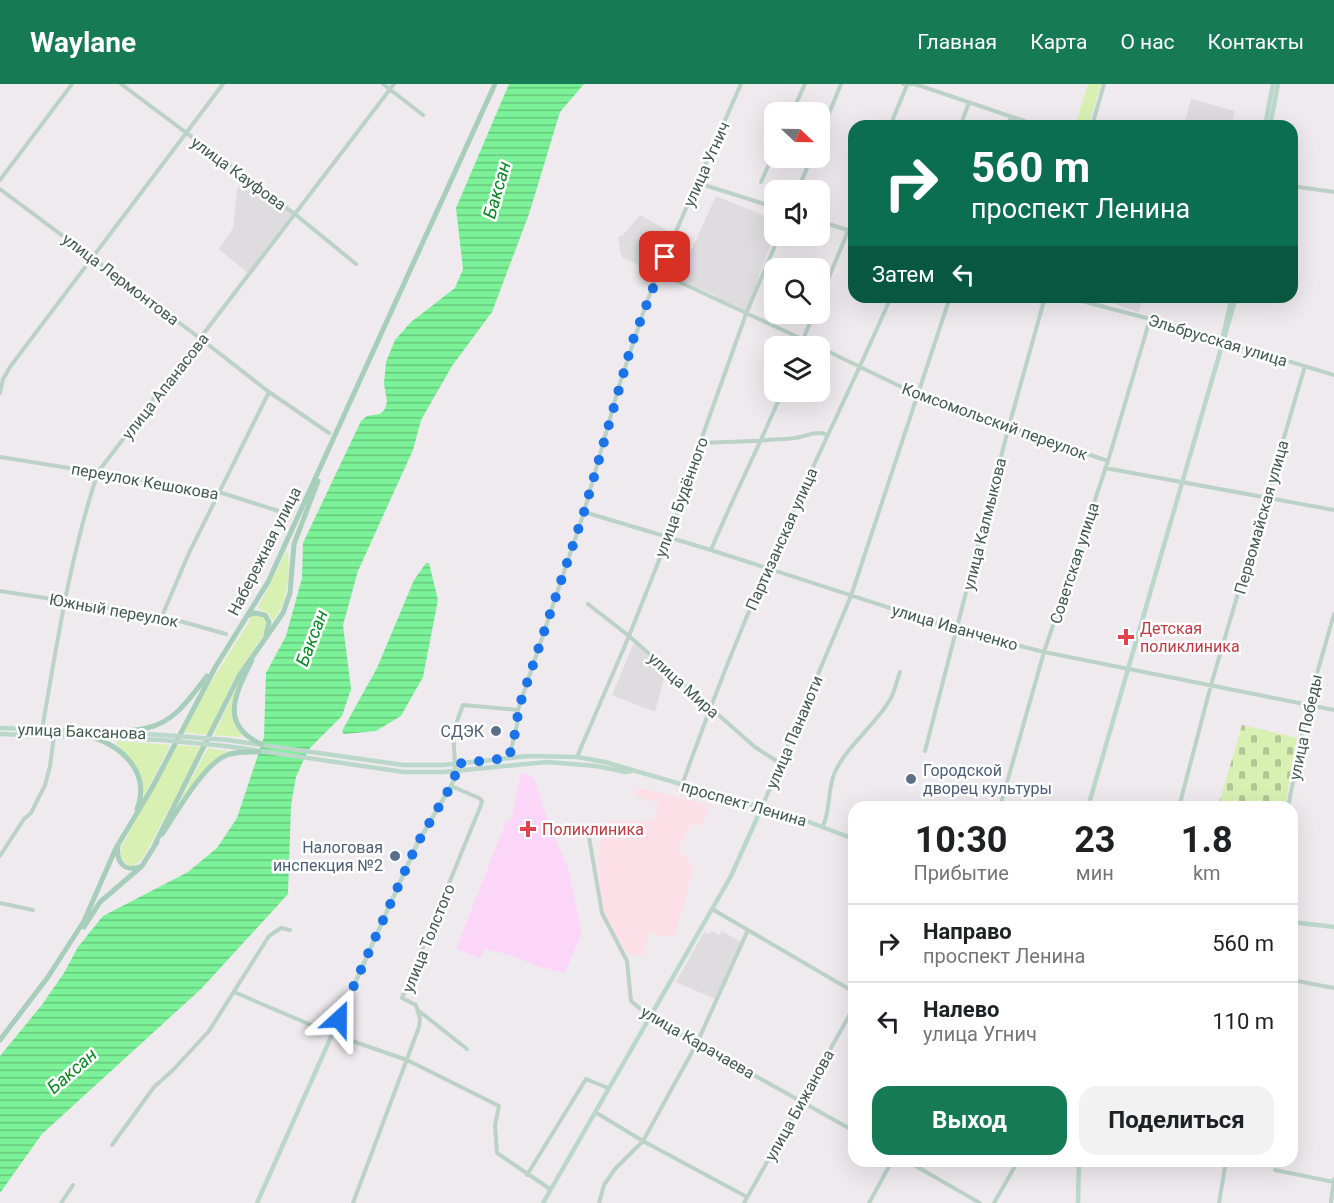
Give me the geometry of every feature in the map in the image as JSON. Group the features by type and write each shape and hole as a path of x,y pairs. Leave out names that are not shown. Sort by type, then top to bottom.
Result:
{"main road":[{"name":"Набережная улица","path":"0,1040 53,969 92,904 119,842 152,788 216,666 279,559 495,84"},
{"path":"155,844 239,676 277,623 288,602 292,581 294,544 325,459"},
{"path":"246,618 259,612 267,618 268,630 263,642"},
{"path":"257,650 238,690 234,708 240,731 261,744"},
{"path":"113,732 147,729 171,718 216,666"},
{"path":"92,737 115,746 129,759 135,771 140,797 130,825"},
{"path":"53,969 100,902 142,866 197,783 214,763 233,753 259,752"},
{"path":"119,842 118,858 122,865 133,869 142,866"}],"street":[{"path":"0,180 72,84"},
{"name":"улица Кауфова","path":"121,84 185,134 296,214 356,264"},
{"path":"0,393 3,379 10,367 223,84"},
{"path":"383,84 423,115"},
{"name":"улица Апанасова","path":"42,733 65,601 83,518 98,472 394,84"},
{"name":"улица Угнич","path":"509,758 518,710 584,512 633,340 658,272 741,84"},
{"path":"797,102 805,84"},
{"path":"830,111 841,84"},
{"path":"892,120 905,84 915,84 1020,120"},
{"path":"1094,120 1104,84"},
{"path":"1266,120 1273,84"},
{"path":"1271,120 1278,84"},
{"path":"962,120 969,103"},
{"path":"761,182 767,168"},
{"path":"698,183 764,204"},
{"path":"1298,187 1334,192"},
{"name":"улица Лермонтова","path":"0,189 269,392 328,433"},
{"path":"830,224 848,230"},
{"path":"830,277 848,238"},
{"name":"улица Будённого","path":"577,757 629,636 677,515 746,314 775,246"},
{"name":"Комсомольский переулок","path":"658,272 794,336"},
{"name":"Партизанская улица","path":"682,785 709,707 767,569 888,303"},
{"name":"улица Панаиоти","path":"543,1203 747,844 851,596 948,303"},
{"name":"улица Калмыкова","path":"925,751 1043,303"},
{"name":"Эльбрусская улица","path":"1090,303 1334,375"},
{"path":"1222,341 1231,303"},
{"path":"1090,801 1234,303"},
{"name":"Советская улица","path":"1002,801 1044,652 1108,461 1150,319"},
{"name":"Комсомольский переулок","path":"830,353 918,395 1108,461"},
{"name":"Первомайская улица","path":"1181,801 1211,685 1305,366"},
{"path":"162,616 189,553 269,392"},
{"path":"711,550 778,402"},
{"path":"700,443 761,441 818,433 827,435"},
{"name":"переулок Кешокова","path":"0,457 219,492 288,514"},
{"name":"Комсомольский переулок","path":"1105,468 1334,510"},
{"name":"улица Иванченко","path":"584,512 711,550 958,630 1044,652 1334,710"},
{"name":"Южный переулок","path":"0,591 162,616 226,634"},
{"name":"улица Мира","path":"588,604 629,636 755,747 781,764"},
{"name":"улица Победы","path":"1289,801 1308,705 1334,614"},
{"path":"823,826 834,774 890,700 900,672"},
{"path":"257,1203 417,844 451,786 455,770 452,748 453,732 463,705 518,710"},
{"name":"улица Баксанова","path":"0,728 54,736 163,737"},
{"name":"улица Баксанова","path":"0,734 113,732 163,737"},
{"path":"0,856 24,819 31,813 45,785 54,736"},
{"path":"163,737 226,743"},
{"name":"проспект Ленина","path":"226,743 259,752 404,772 547,762 632,771"},
{"name":"проспект Ленина","path":"226,743 261,744 404,765 455,764 509,758 577,757 619,764 632,771 762,807 823,826 848,836"},
{"name":"улица Толстого","path":"353,1203 418,1027 419,1010 416,1005 402,998 482,801 451,786"},
{"name":"улица Карачаева","path":"589,837 602,913 627,961 631,1001 650,1017 848,1128"},
{"path":"0,903 33,910"},
{"path":"712,909 848,988"},
{"path":"1298,923 1334,927"},
{"path":"112,1145 154,1087 174,1070 209,1031 269,936 280,928 290,930"},
{"path":"599,1203 604,1185 615,1169 643,1141 697,1043 748,930"},
{"path":"1298,981 1334,987"},
{"path":"234,992 332,1034 407,1060 499,1106 495,1125 497,1153 550,1189"},
{"path":"419,1010 467,1049"},
{"name":"улица Бижанова","path":"744,1203 848,1018"},
{"path":"527,1175 586,1080 608,1088"},
{"path":"595,1112 643,1141 747,1197"},
{"path":"869,1203 889,1167"},
{"path":"917,1167 980,1203"},
{"path":"994,1203 1015,1167"},
{"path":"1078,1203 1079,1167"},
{"path":"1219,1203 1225,1167"},
{"path":"1275,1170 1334,1181 1332,1203"},
{"path":"62,1203 73,1185"}],"shaded area":[{"path":"1191,99 1235,111 1233,120 1186,120"},
{"path":"244,179 293,214 249,274 219,249 233,228 237,190"},
{"path":"716,196 764,216 764,246 770,246 746,311 678,279"},
{"path":"640,215 672,233 654,272 623,258 621,254 618,237 623,235"},
{"path":"1114,303 1141,303 1139,312"},
{"path":"634,643 666,671 655,712 612,695"},
{"path":"521,773 532,776 536,783 549,825 568,868 579,920 581,935 566,971 562,972 484,949 480,958 456,949 506,822 511,821"},
{"path":"637,787 709,805 701,827 691,824 678,850 694,866 674,938 648,933 644,956 629,953 621,946 600,901 597,866 602,835 609,821 653,821 659,803 635,796"},
{"path":"711,931 719,935 722,931 741,942 715,999 676,982 704,932 709,934"}],"green space":[{"path":"1088,84 1101,84 1090,120 1077,120"},
{"path":"287,550 289,567 287,587 282,606 273,621 267,612 258,608"},
{"path":"256,614 261,615 267,622 266,631 234,679 208,735 182,732 252,617"},
{"path":"242,675 233,717 242,735 240,737 214,735"},
{"path":"1242,725 1297,738 1286,801 1220,801"},
{"path":"117,741 170,745 144,797 136,767 128,755 116,744"},
{"path":"176,745 202,747 143,858 133,866 128,865 120,857 122,846"},
{"path":"208,748 232,752 219,756 213,762 171,817"}],"water":[{"name":"Баксан","path":"509,84 584,84 560,112 529,214 492,312 452,366 421,420 413,450 358,571 343,625 351,689 342,716 308,750 296,777 291,805 288,894 201,989 42,1134 0,1193 0,1056 41,1006 64,973 78,947 103,916 188,872 217,848 237,818 264,737 266,673 286,636 302,578 303,543 361,421 367,416 380,414 385,409 387,401 384,384 386,362 395,340 411,322 455,288 463,269 456,208"},
{"path":"426,563 429,563 438,600 423,677 401,716 376,731 344,734 342,731 377,668 414,580"}],"place":[{"name":"Детская поликлиника","path":"1126,637"},
{"name":"СДЭК","path":"496,731"},
{"name":"Городской дворец культуры","path":"911,779"},
{"name":"Поликлиника","path":"528,829"},
{"name":"Налоговая инспекция №2","path":"395,856"}],"route":[{"path":"339,1019 417,844 455,778 455,764 509,758 518,710 584,512 633,340 665,257"}]}
